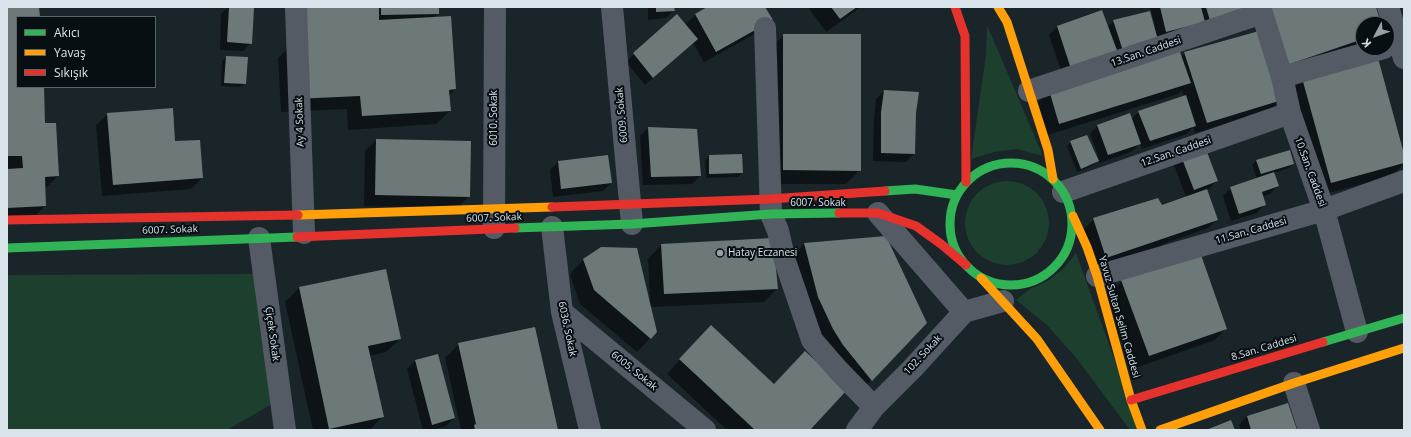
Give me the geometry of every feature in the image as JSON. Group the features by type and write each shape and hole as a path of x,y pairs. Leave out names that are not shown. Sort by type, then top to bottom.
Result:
{"street":[{"name":"Ay 4 Sokak","path":"296,7 303,226"},
{"name":"6010. Sokak","path":"494,219 495,7"},
{"name":"6009. Sokak","path":"612,7 631,214"},
{"path":"955,7 965,36 966,182"},
{"name":"Yavuz Sultan Selim Caddesi","path":"979,276 998,284 1018,284 1038,279 1055,267 1067,251 1072,231 1030,91 1003,12"},
{"name":"13.San. Caddesi","path":"1030,91 1262,13"},
{"name":"10.San. Caddesi","path":"1262,13 1282,77 1290,113 1324,210 1357,332"},
{"path":"765,28 770,206 785,261 812,340 838,370 874,407"},
{"path":"1282,77 1366,56"},
{"name":"12.San. Caddesi","path":"1062,194 1290,113"},
{"name":"Yavuz Sultan Selim Caddesi","path":"1100,430 1037,339 1003,301 966,265 956,250 950,234 950,217 952,206 957,195 966,182 978,172 993,165 1009,162 1025,164 1040,169 1062,194 1087,247 1097,276 1131,400 1142,430"},
{"name":"11.San. Caddesi","path":"1097,276 1324,210 1404,180"},
{"name":"6007. Sokak","path":"7,220 303,226 631,214 770,206 915,189 957,195"},
{"name":"6007. Sokak","path":"7,248 260,238 303,226 494,219 552,227 631,214 770,206 878,213 916,226 942,244 966,265"},
{"path":"878,213 964,312 1003,301"},
{"name":"6036. Sokak","path":"552,227 562,312 590,430"},
{"name":"Çiçek Sokak","path":"260,238 285,430"},
{"name":"6005. Sokak","path":"562,312 705,430"},
{"name":"102. Sokak","path":"857,430 874,407 912,369 964,312"},
{"name":"8.San. Caddesi","path":"1131,400 1404,318"},
{"path":"1160,430 1294,383 1404,348"},
{"path":"1294,383 1309,430"}],"green space":[{"path":"987,25 1043,156 1017,149 994,152 971,159 986,55"},
{"path":"1007,181 1023,184 1037,193 1046,207 1049,223 1046,239 1037,253 1023,262 1007,265 991,262 977,253 968,239 965,223 968,207 977,193 991,184"},
{"path":"1076,253 1140,430 1130,430 1077,359 1047,325 1016,300 1030,289 1049,280 1064,268"},
{"path":"254,274 272,404 227,430 7,430 8,275"}],"building":[{"path":"7,7 39,7 40,16 16,16 16,88 44,88 45,123 56,123 59,176 45,177 46,206 7,208 7,169 23,168 22,156 7,156"},
{"path":"229,7 254,8 252,44 227,42"},
{"path":"300,7 379,7 379,20 451,16 456,89 449,90 451,111 362,116 360,96 294,99"},
{"path":"381,7 439,7 439,14 381,15"},
{"path":"656,7 674,7 675,11 656,12"},
{"path":"707,7 765,7 773,20 716,52 695,14"},
{"path":"831,7 857,7 840,19"},
{"path":"1160,7 1201,7 1205,22 1166,32"},
{"path":"1206,7 1256,7 1210,21"},
{"path":"1267,7 1376,7 1379,16 1355,16 1355,42 1287,65"},
{"path":"1102,10 1118,53 1072,72 1057,26"},
{"path":"1150,11 1158,40 1123,51 1113,20"},
{"path":"677,14 698,39 653,78 633,53"},
{"path":"1259,31 1282,100 1207,123 1184,52"},
{"path":"783,34 861,34 861,171 783,170"},
{"path":"1179,49 1191,83 1059,124 1049,90"},
{"path":"226,56 248,57 246,84 224,83"},
{"path":"1378,58 1404,154 1404,163 1331,183 1302,78"},
{"path":"884,90 919,92 916,113 915,154 881,153 881,112"},
{"path":"1186,95 1196,126 1150,141 1138,111"},
{"path":"173,108 175,141 200,140 203,178 113,185 107,113"},
{"path":"1130,113 1141,144 1108,155 1097,125"},
{"path":"648,127 697,129 701,176 651,177"},
{"path":"1087,135 1099,161 1081,169 1070,141"},
{"path":"376,139 471,141 470,197 375,195"},
{"path":"1205,147 1218,181 1194,190 1181,156"},
{"path":"1290,150 1294,164 1261,174 1256,160"},
{"path":"742,154 743,173 709,174 709,155"},
{"path":"608,155 612,183 561,189 558,161"},
{"path":"1274,172 1279,186 1262,192 1266,205 1239,214 1230,187"},
{"path":"1207,189 1218,220 1106,258 1093,218 1158,198 1162,205"},
{"path":"886,236 927,323 872,381 843,345 833,329 818,297 804,243"},
{"path":"773,238 778,289 664,294 661,244"},
{"path":"601,247 637,248 657,332 651,339 594,290 583,259"},
{"path":"1200,252 1227,329 1149,356 1121,280"},
{"path":"386,269 401,339 368,346 384,417 329,429 299,287"},
{"path":"711,325 774,384 805,351 847,390 810,430 755,430 679,359"},
{"path":"535,327 558,430 475,430 474,425 476,424 458,343"},
{"path":"438,354 455,418 432,425 415,360"},
{"path":"1288,403 1297,430 1251,430 1247,416"},
{"path":"1231,420 1235,430 1206,430"}],"traffic: fast":[{"path":"1011,163 1023,164 1034,168 1045,173 1054,181 1062,190 1067,201 1071,212 1072,224 1071,236 1067,247 1062,258 1054,267 1045,275 1034,280 1023,284 1011,285 999,284 988,280 977,275 968,267 960,258 955,247 951,236 950,224 951,212 955,201 960,190 968,181 977,173 988,168 999,164 1011,163"},
{"path":"885,191 915,189 957,195"},
{"path":"515,228 632,224 771,214 839,213"},
{"path":"7,248 297,237"},
{"path":"1323,342 1404,318"}],"traffic: slow":[{"path":"998,7 1007,22 1048,150 1053,179"},
{"path":"298,215 552,207"},
{"path":"1073,216 1087,247 1097,276 1131,400 1142,430"},
{"path":"981,278 1037,339 1100,430"},
{"path":"1160,430 1294,383 1404,348"}],"traffic: jam":[{"path":"955,7 965,36 966,182"},
{"path":"552,207 770,199 885,191"},
{"path":"839,213 878,213 916,226 966,265"},
{"path":"7,220 298,215"},
{"path":"297,237 515,228"},
{"path":"1131,400 1323,342"}],"place":[{"name":"Hatay Eczanesi","path":"720,253"}]}
